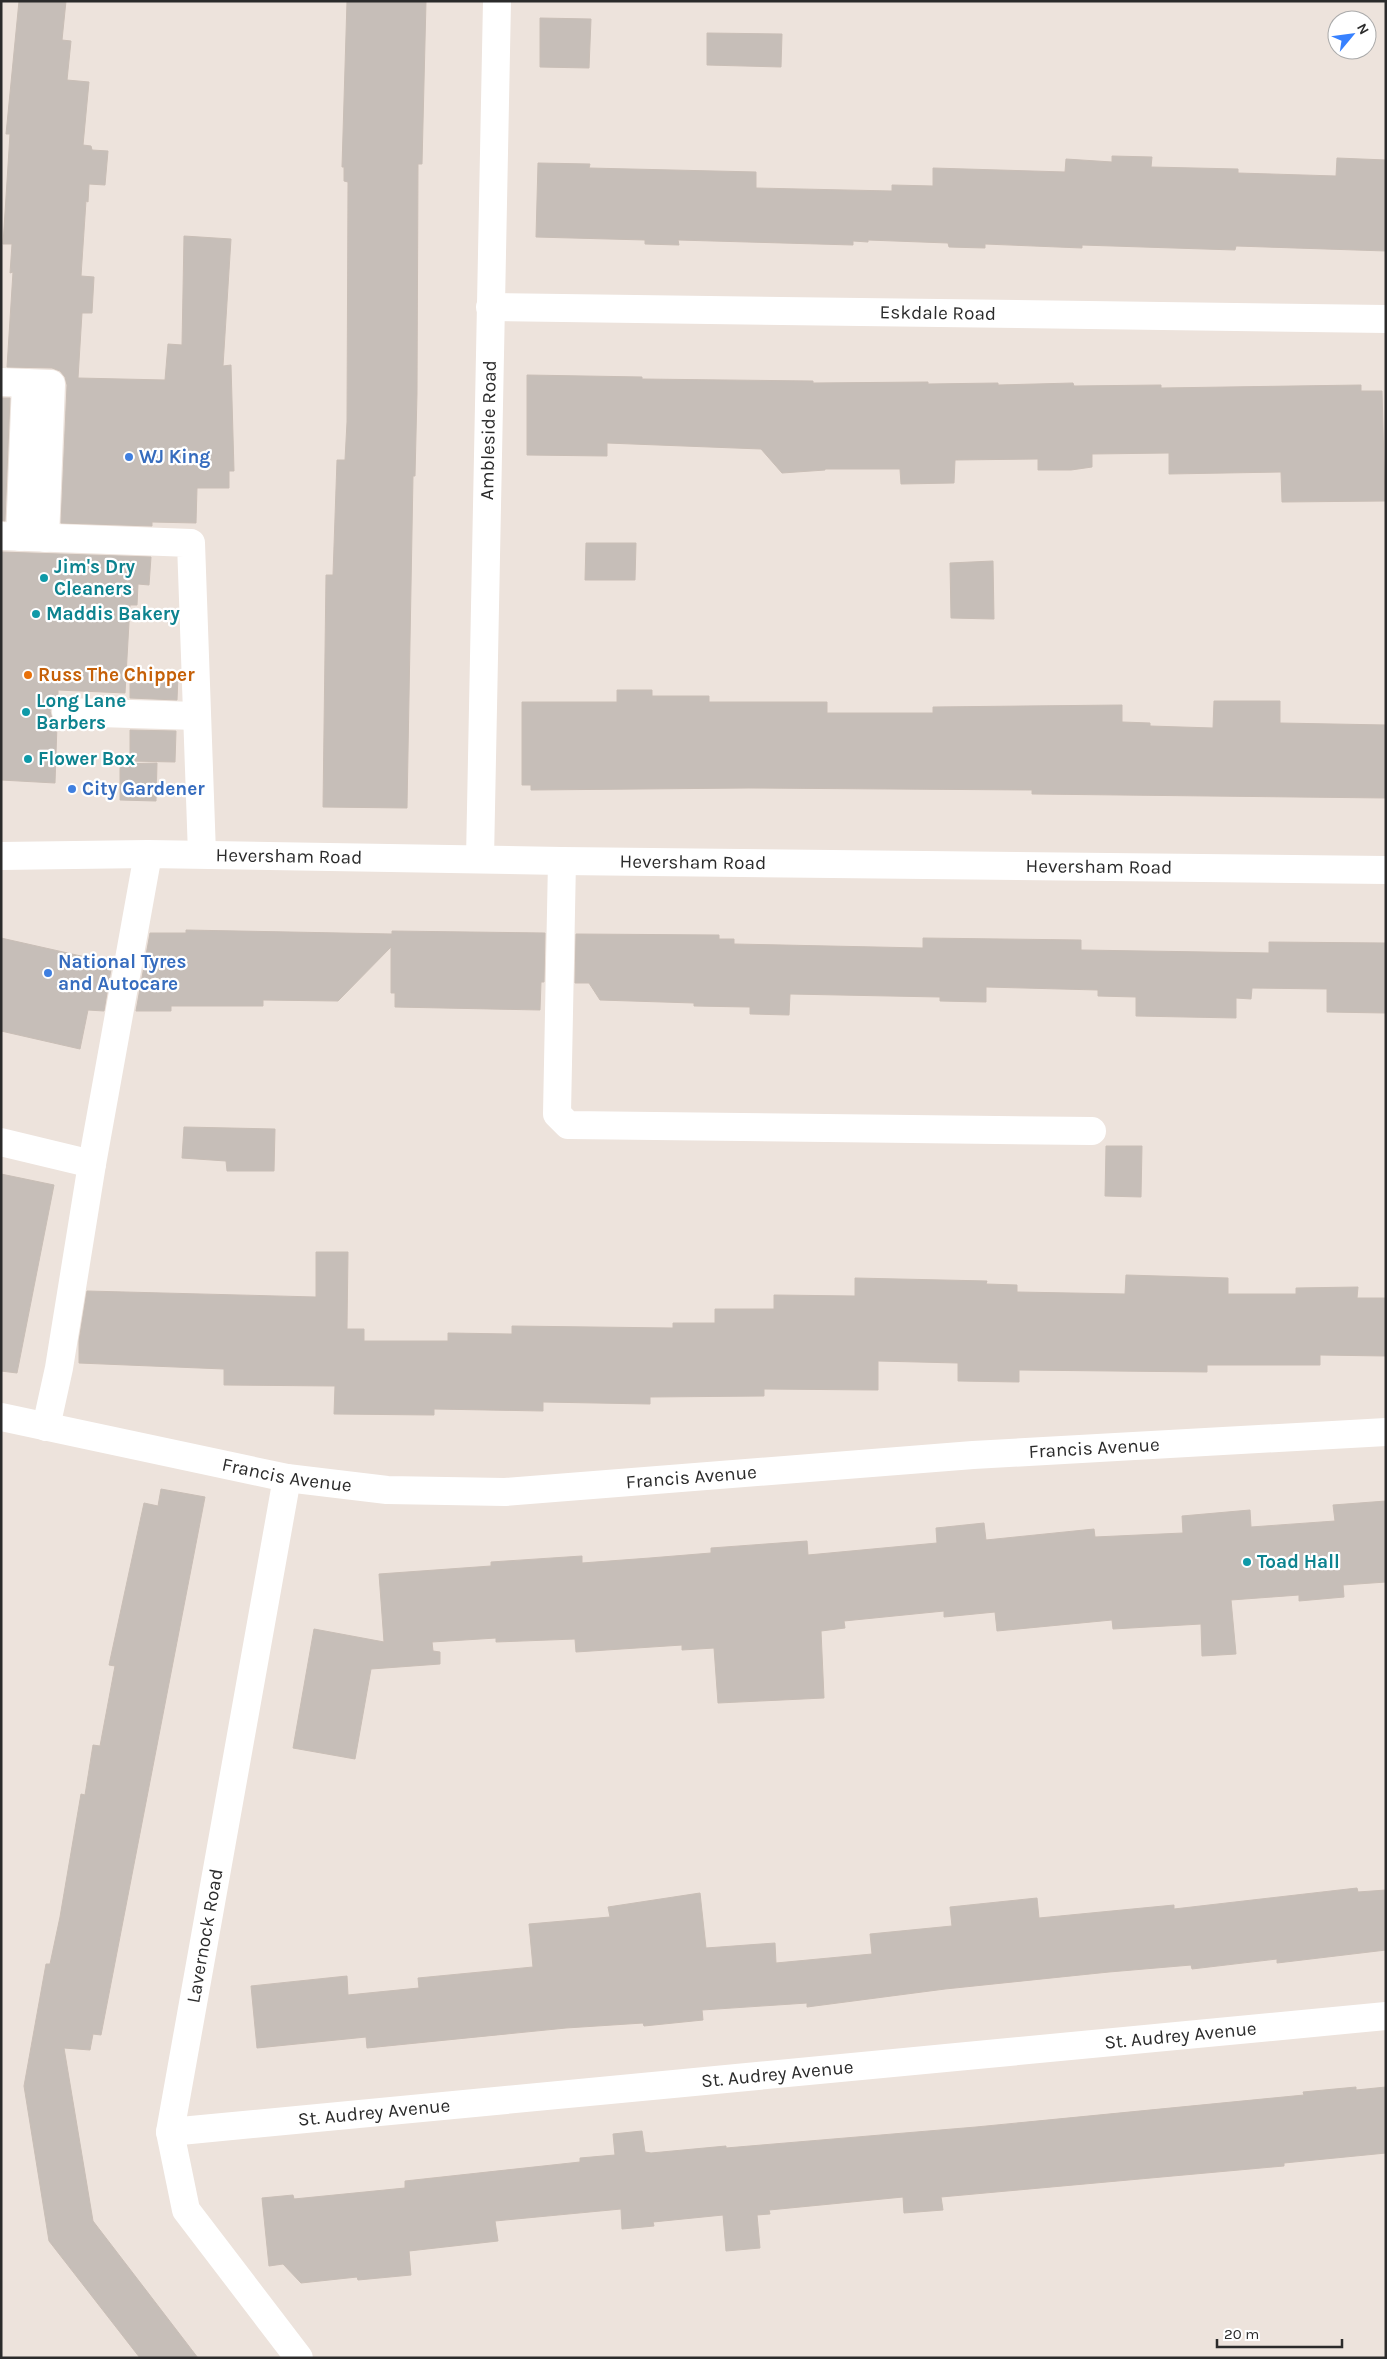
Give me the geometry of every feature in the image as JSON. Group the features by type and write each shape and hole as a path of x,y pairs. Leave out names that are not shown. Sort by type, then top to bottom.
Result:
{"street":[{"name":"Ambleside Road","path":"480,858 496,1"},
{"name":"Eskdale Road","path":"490,307 1386,319"},
{"path":"14,382 22,537 191,543 202,854"},
{"path":"66,712 197,716"},
{"path":"46,1427 59,1368 92,1164 148,854"},
{"name":"Heversham Road","path":"1,856 202,854 562,861 1386,870"},
{"path":"562,861 557,1114 568,1125 1092,1132"},
{"path":"1,1142 92,1164"},
{"name":"Francis Avenue","path":"2,1424 46,1427 287,1478 387,1490 505,1492 973,1455 1386,1432"},
{"name":"Lavernock Road","path":"287,1478 170,2132 186,2210 299,2358"},
{"name":"St. Audrey Avenue","path":"170,2132 1386,2016"}],"building":[{"path":"19,1 66,1 62,40 71,41 67,80 89,82 83,145 91,146 92,150 108,151 105,185 89,184 88,202 86,201 81,276 94,277 92,313 82,313 78,378 165,380 168,344 182,345 184,236 231,239 223,366 231,365 234,471 229,471 229,488 197,488 196,523 152,522 152,526 61,523 67,385 65,377 60,371 52,368 7,367 13,272 10,273 12,244 3,244 10,134 6,134"},
{"path":"347,1 426,1 422,164 418,164 417,393 415,476 413,476 407,808 323,807 326,575 333,575 337,460 345,460 347,422 348,182 344,181 344,167 342,167"},
{"path":"540,18 591,19 589,68 540,67"},
{"path":"707,33 782,34 781,67 707,65"},
{"path":"1112,156 1152,157 1151,167 1238,169 1238,173 1336,176 1337,158 1386,160 1386,251 1236,246 1235,250 1082,245 1082,248 985,244 985,248 949,247 948,243 868,240 868,242 853,241 853,245 678,240 679,245 645,244 645,240 536,237 538,163 590,164 589,168 756,172 756,188 892,191 892,185 933,186 933,168 1065,172 1066,159 1112,162"},
{"path":"527,375 642,377 642,379 813,381 813,383 928,382 928,384 998,383 998,385 1073,383 1074,386 1161,385 1161,388 1361,385 1361,391 1382,391 1385,501 1282,502 1281,472 1169,474 1169,453 1092,454 1092,467 1071,470 1038,470 1038,459 955,460 954,483 901,484 900,469 825,469 782,473 761,449 607,443 607,456 527,455"},
{"path":"1,398 10,398 5,521 1,520"},
{"path":"586,543 636,543 635,580 585,580"},
{"path":"1,552 151,557 149,585 138,584 137,605 130,605 125,693 58,690 58,699 50,711 52,719 57,725 55,783 1,780"},
{"path":"993,561 994,619 951,618 950,563"},
{"path":"130,674 178,676 177,700 130,698"},
{"path":"617,690 652,690 652,696 709,696 709,702 827,702 827,713 933,713 933,707 1122,705 1122,722 1150,723 1150,726 1213,728 1214,701 1280,701 1280,723 1386,725 1386,798 1032,794 1032,790 748,788 531,790 531,785 522,785 522,702 617,702"},
{"path":"130,730 176,731 175,762 130,761"},
{"path":"157,763 156,801 120,800 120,764"},
{"path":"186,930 392,934 392,931 545,933 544,982 541,982 540,1010 395,1007 395,993 391,993 391,947 338,1001 263,1000 263,1006 171,1006 171,1011 136,1011 150,933 186,933"},
{"path":"576,934 719,935 719,939 734,939 734,944 923,948 923,938 1081,940 1081,950 1269,953 1269,942 1386,943 1386,1013 1327,1012 1327,989 1252,988 1251,999 1236,998 1236,1018 1136,1016 1136,997 1098,996 1098,990 986,987 986,1002 940,1001 940,997 790,994 789,1015 750,1014 750,1007 694,1006 694,1003 600,1000 589,983 575,983"},
{"path":"1,938 112,963 104,1011 88,1010 80,1049 1,1031"},
{"path":"184,1127 275,1129 274,1171 227,1171 226,1161 182,1158"},
{"path":"1106,1146 1142,1146 1141,1197 1105,1196"},
{"path":"1,1174 54,1185 17,1373 1,1371"},
{"path":"316,1252 348,1252 347,1329 364,1329 364,1341 448,1341 448,1333 512,1334 512,1326 673,1328 673,1323 715,1323 715,1309 774,1309 774,1295 855,1296 855,1278 987,1281 986,1284 1017,1285 1017,1292 1125,1294 1126,1275 1228,1278 1228,1294 1296,1294 1296,1288 1358,1287 1357,1298 1386,1298 1386,1356 1320,1355 1320,1365 1207,1365 1207,1372 1019,1370 1019,1382 958,1381 958,1363 878,1361 878,1390 764,1389 764,1396 650,1397 650,1404 543,1402 543,1411 434,1409 434,1415 334,1414 335,1386 224,1385 224,1369 79,1363 79,1341 87,1291 316,1297"},
{"path":"161,1489 205,1497 101,2035 93,2034 90,2050 64,2048 93,2221 198,2358 140,2358 49,2241 24,2086 46,1964 50,1964 60,1917 81,1794 85,1795 93,1745 100,1746 115,1666 109,1665 144,1503 158,1506"},
{"path":"1386,1501 1386,1582 1343,1585 1344,1597 1299,1601 1299,1595 1231,1600 1236,1654 1202,1656 1201,1624 1113,1629 1112,1620 997,1631 995,1612 944,1617 944,1611 844,1621 845,1628 821,1631 824,1698 718,1703 714,1648 682,1650 682,1645 576,1652 575,1639 496,1642 496,1638 432,1642 433,1651 440,1652 440,1664 371,1669 355,1759 293,1748 314,1629 384,1642 379,1574 491,1566 491,1562 582,1556 582,1563 650,1558 711,1553 711,1548 807,1541 808,1555 937,1543 936,1528 984,1523 986,1540 1094,1529 1095,1537 1183,1533 1182,1516 1250,1510 1251,1527 1335,1521 1333,1505"},
{"path":"1357,1888 1358,1892 1386,1890 1386,1950 1277,1963 1277,1959 1192,1969 1191,1965 1109,1972 945,1989 807,2007 807,2003 702,2010 703,2020 644,2026 643,2023 566,2028 367,2048 366,2037 257,2048 251,1986 347,1976 348,1995 419,1988 418,1978 533,1967 529,1924 610,1917 608,1907 700,1893 706,1948 775,1943 776,1963 872,1954 870,1934 952,1926 950,1907 1037,1898 1039,1918 1174,1905 1174,1909"},
{"path":"1356,2087 1356,2090 1386,2087 1386,2153 1284,2163 1284,2166 941,2197 943,2210 904,2213 903,2197 769,2210 770,2214 757,2215 760,2248 726,2251 723,2215 653,2222 654,2226 622,2229 621,2209 495,2221 498,2241 409,2251 411,2275 358,2280 357,2277 301,2283 283,2264 269,2266 262,2198 293,2195 294,2199 405,2188 405,2181 580,2162 580,2158 615,2155 613,2134 642,2131 645,2152 651,2153 976,2127 1304,2095 1303,2092"}],"place":[{"name":"WJ King","path":"129,457"},
{"name":"Jim's Dry Cleaners","path":"44,578"},
{"name":"Maddis Bakery","path":"36,614"},
{"name":"Russ The Chipper","path":"28,675"},
{"name":"Long Lane Barbers","path":"26,712"},
{"name":"Flower Box","path":"28,759"},
{"name":"City Gardener","path":"72,789"},
{"name":"National Tyres and Autocare","path":"48,973"},
{"name":"Toad Hall","path":"1247,1562"}]}
